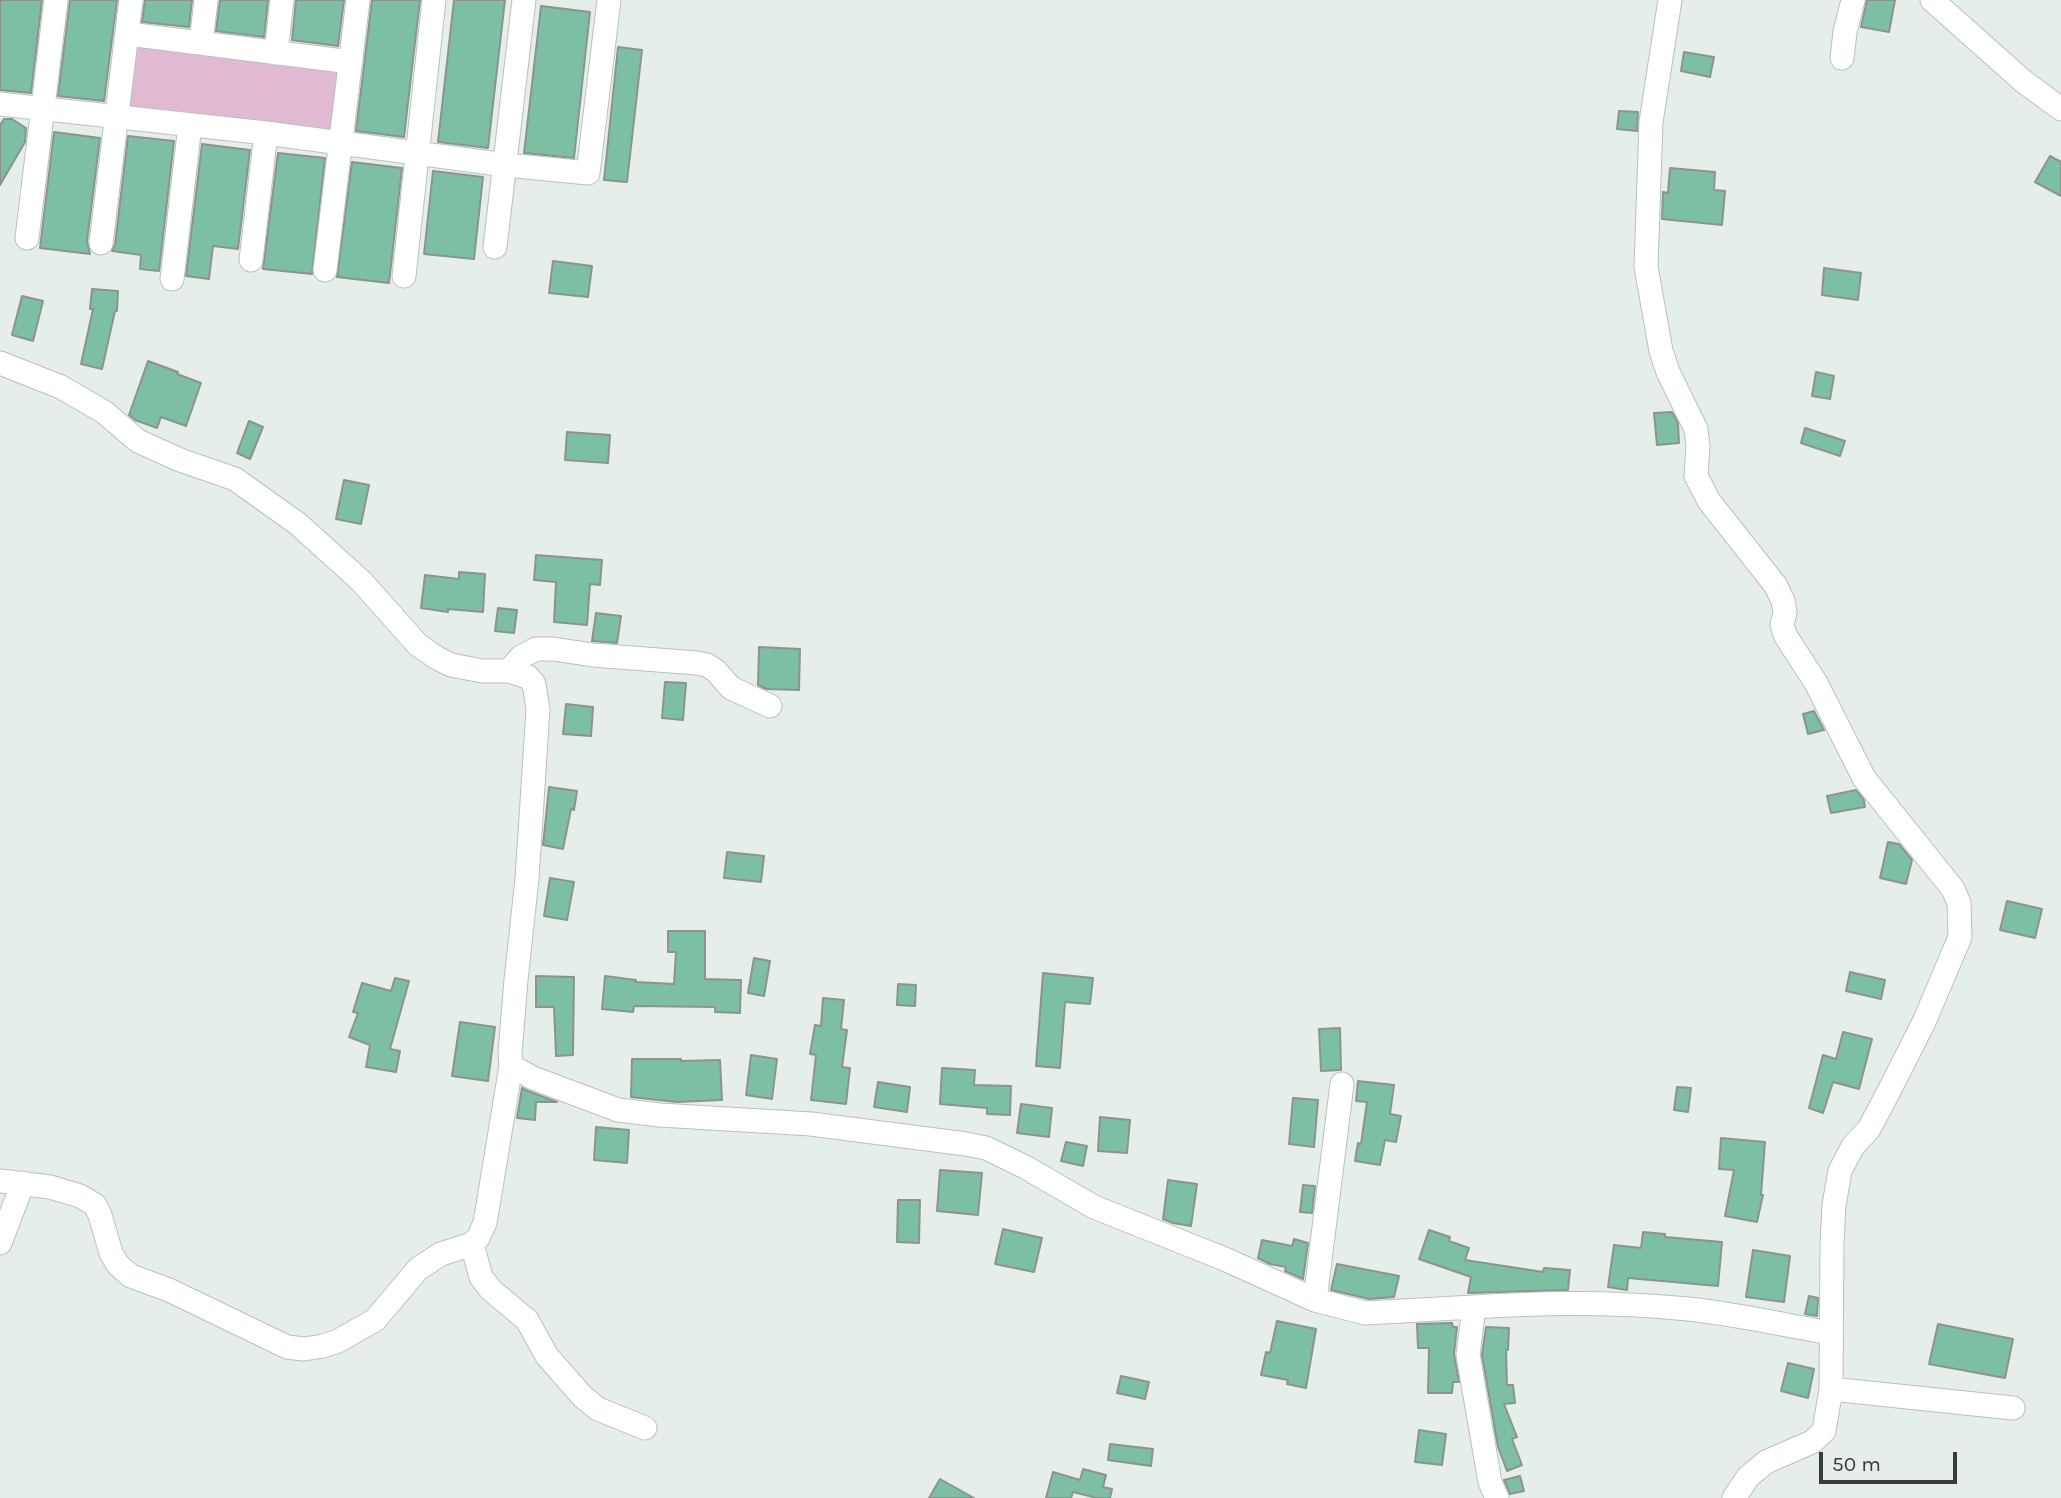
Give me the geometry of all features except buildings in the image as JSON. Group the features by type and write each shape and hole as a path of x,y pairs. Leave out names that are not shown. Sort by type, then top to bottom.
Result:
{"street":[{"path":"27,238 56,0"},
{"path":"101,243 131,0"},
{"path":"201,43 206,0"},
{"path":"276,52 282,0"},
{"path":"325,270 358,0"},
{"path":"404,276 434,0"},
{"path":"495,247 524,0"},
{"path":"0,104 266,133 506,165 588,173 609,0"},
{"path":"1670,0 1651,122 1646,267 1661,351 1668,372 1696,429 1699,446 1696,476 1709,501 1776,586 1783,601 1785,612 1782,625 1786,635 1816,682 1864,778 1953,889 1959,903 1960,937 1924,1022 1869,1129 1853,1146 1840,1171 1834,1205 1832,1242 1831,1390 1824,1431 1812,1442 1766,1462 1748,1477 1734,1498"},
{"path":"1842,58 1844,32 1853,0"},
{"path":"1932,0 2023,80 2061,109"},
{"path":"128,34 351,62"},
{"path":"172,279 190,125"},
{"path":"251,260 266,133"},
{"path":"0,363 61,387 104,412 138,441 180,460 235,479 298,524 361,581 418,645 451,665 482,671 509,671 528,677 534,684 538,709 527,879 510,1066 485,1223 472,1244 441,1254 418,1269 375,1320 338,1341 303,1349 287,1347 169,1290 131,1276 118,1265 111,1253 95,1205 80,1196 50,1186 11,1182 0,1243"},
{"path":"509,671 521,657 536,649 697,663 716,671 731,688 770,706"},
{"path":"510,1066 618,1110 811,1124 966,1143 986,1148 1027,1168 1094,1207 1315,1300 1365,1313 1526,1303 1583,1303 1689,1309 1831,1333"},
{"path":"1315,1300 1342,1084"},
{"path":"472,1244 481,1278 491,1290 527,1320 547,1356 583,1397 598,1409 645,1428"},
{"path":"1474,1307 1468,1355 1490,1482 1497,1498"},
{"path":"1831,1390 2013,1408"}],"shaded area":[{"path":"134,43 343,67 335,134 127,110"}]}
